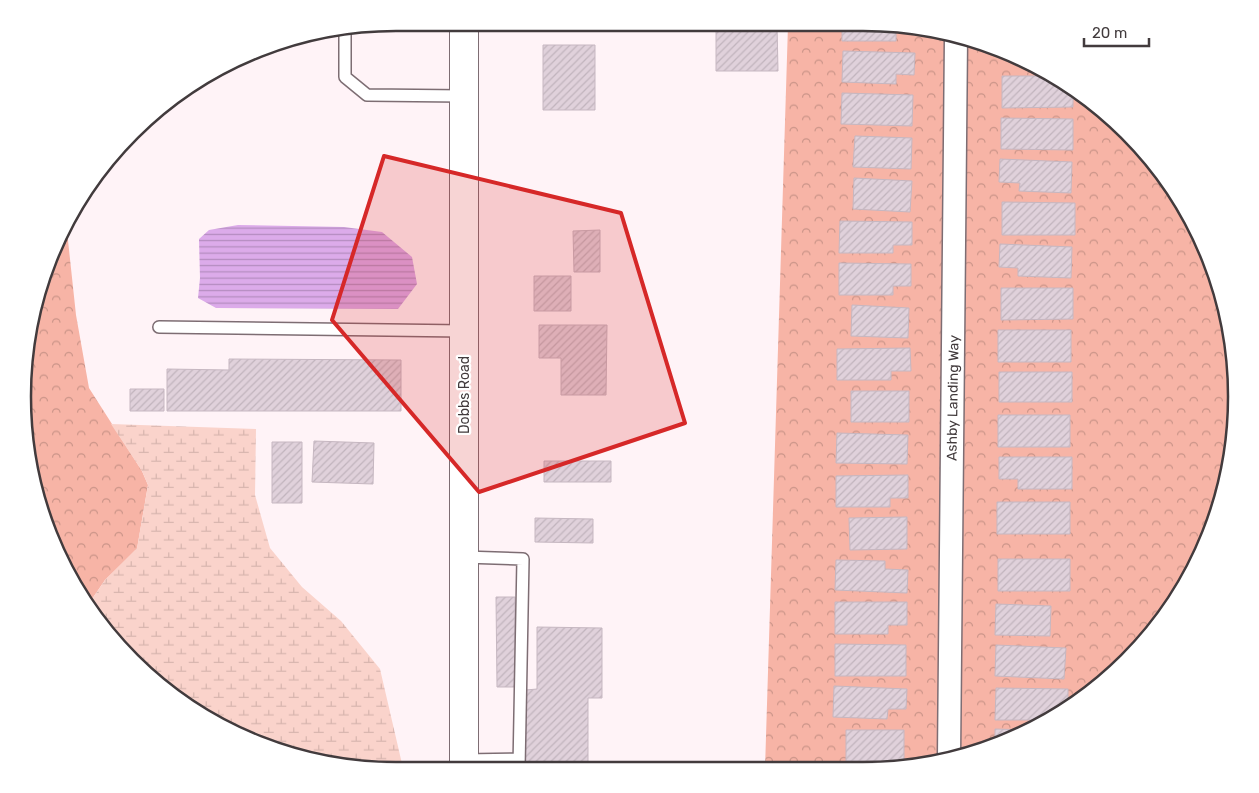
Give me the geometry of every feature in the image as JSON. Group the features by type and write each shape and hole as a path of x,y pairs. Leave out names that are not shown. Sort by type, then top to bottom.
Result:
{"street":[{"name":"Dobbs Road","path":"464,31 464,762"},
{"name":"Ashby Landing Way","path":"949,751 956,44"}],"lane":[{"path":"345,35 345,77 367,95 464,96"},
{"path":"160,327 464,331"},
{"path":"464,557 523,559 519,762"}],"highlighted area":[{"path":"384,156 621,213 685,423 479,492 332,320"}],"green space":[{"path":"788,31 886,32 934,38 1002,59 1045,80 1065,93 1085,107 1121,138 1152,174 1166,194 1179,214 1200,257 1221,325 1225,349 1228,396 1225,444 1221,468 1208,514 1190,558 1179,579 1152,619 1121,655 1103,671 1085,686 1045,713 1002,734 934,755 910,759 862,762 765,762"},
{"path":"68,238 76,315 89,388 142,471 148,485 137,549 105,580 93,598 80,579 59,536 44,491 34,444 31,396 34,349 44,302 59,257"},
{"path":"111,424 256,429 255,495 270,548 302,587 341,621 380,669 402,762 349,759 325,755 257,734 214,713 194,700 174,686 138,655 107,619 93,598 105,580 137,548 148,485 142,471"}],"shaded area":[{"path":"238,225 344,227 382,232 412,257 417,284 398,309 216,308 198,298 200,278 199,239 209,230"}],"building":[{"path":"716,31 777,31 778,71 716,71"},
{"path":"842,31 896,33 896,41 842,41"},
{"path":"543,45 595,45 595,110 543,110"},
{"path":"843,51 915,53 914,75 896,74 896,84 842,82"},
{"path":"1002,76 1037,76 1073,99 1073,107 1002,108"},
{"path":"842,93 913,95 912,126 841,124"},
{"path":"1001,118 1073,119 1073,150 1001,149"},
{"path":"855,136 912,138 911,169 853,167"},
{"path":"1000,159 1072,162 1071,193 1019,191 1020,183 999,182"},
{"path":"854,178 912,181 910,212 853,209"},
{"path":"1002,202 1075,203 1075,235 1002,235"},
{"path":"840,221 912,222 912,245 893,245 893,253 839,253"},
{"path":"600,230 600,272 574,272 573,231"},
{"path":"1000,244 1072,247 1071,278 1018,276 1018,268 999,267"},
{"path":"839,263 911,264 911,286 893,286 893,295 839,295"},
{"path":"534,276 571,276 571,311 534,311"},
{"path":"1001,288 1073,288 1073,319 1001,320"},
{"path":"852,305 909,308 908,338 851,336"},
{"path":"539,325 607,325 606,395 561,395 561,358 539,358"},
{"path":"998,330 1071,330 1071,362 998,362"},
{"path":"910,348 911,371 891,371 891,380 837,380 837,349"},
{"path":"229,359 401,360 401,411 167,411 167,369 229,370"},
{"path":"999,372 1072,372 1072,402 999,402"},
{"path":"130,389 164,389 164,411 130,411"},
{"path":"851,391 909,391 909,422 851,422"},
{"path":"998,415 1070,415 1070,447 998,447"},
{"path":"837,433 908,435 907,464 836,463"},
{"path":"314,441 374,443 373,484 312,482"},
{"path":"272,442 302,442 302,503 272,503"},
{"path":"999,457 1072,457 1072,489 1018,489 1018,479 999,479"},
{"path":"544,461 611,461 611,482 544,482"},
{"path":"908,475 908,498 890,498 890,507 836,507 836,476"},
{"path":"997,502 1070,502 1070,534 997,534"},
{"path":"907,517 907,549 850,550 849,518"},
{"path":"535,518 593,519 593,543 535,542"},
{"path":"998,559 1070,559 1070,591 998,591"},
{"path":"836,560 885,561 885,569 908,570 907,593 835,590"},
{"path":"496,597 515,597 515,687 497,687"},
{"path":"835,602 907,602 907,625 888,625 888,634 835,634"},
{"path":"996,604 1051,606 1050,636 995,635"},
{"path":"537,627 602,628 602,698 588,698 588,762 525,762 526,690 537,689"},
{"path":"835,644 906,645 906,676 835,676"},
{"path":"996,645 1066,648 1064,679 995,676"},
{"path":"834,686 907,689 906,709 888,709 887,719 833,717"},
{"path":"996,688 1068,689 1068,698 1032,720 995,720"},
{"path":"995,729 1012,730 1002,734 995,737"},
{"path":"846,730 904,730 904,760 846,761"}]}
